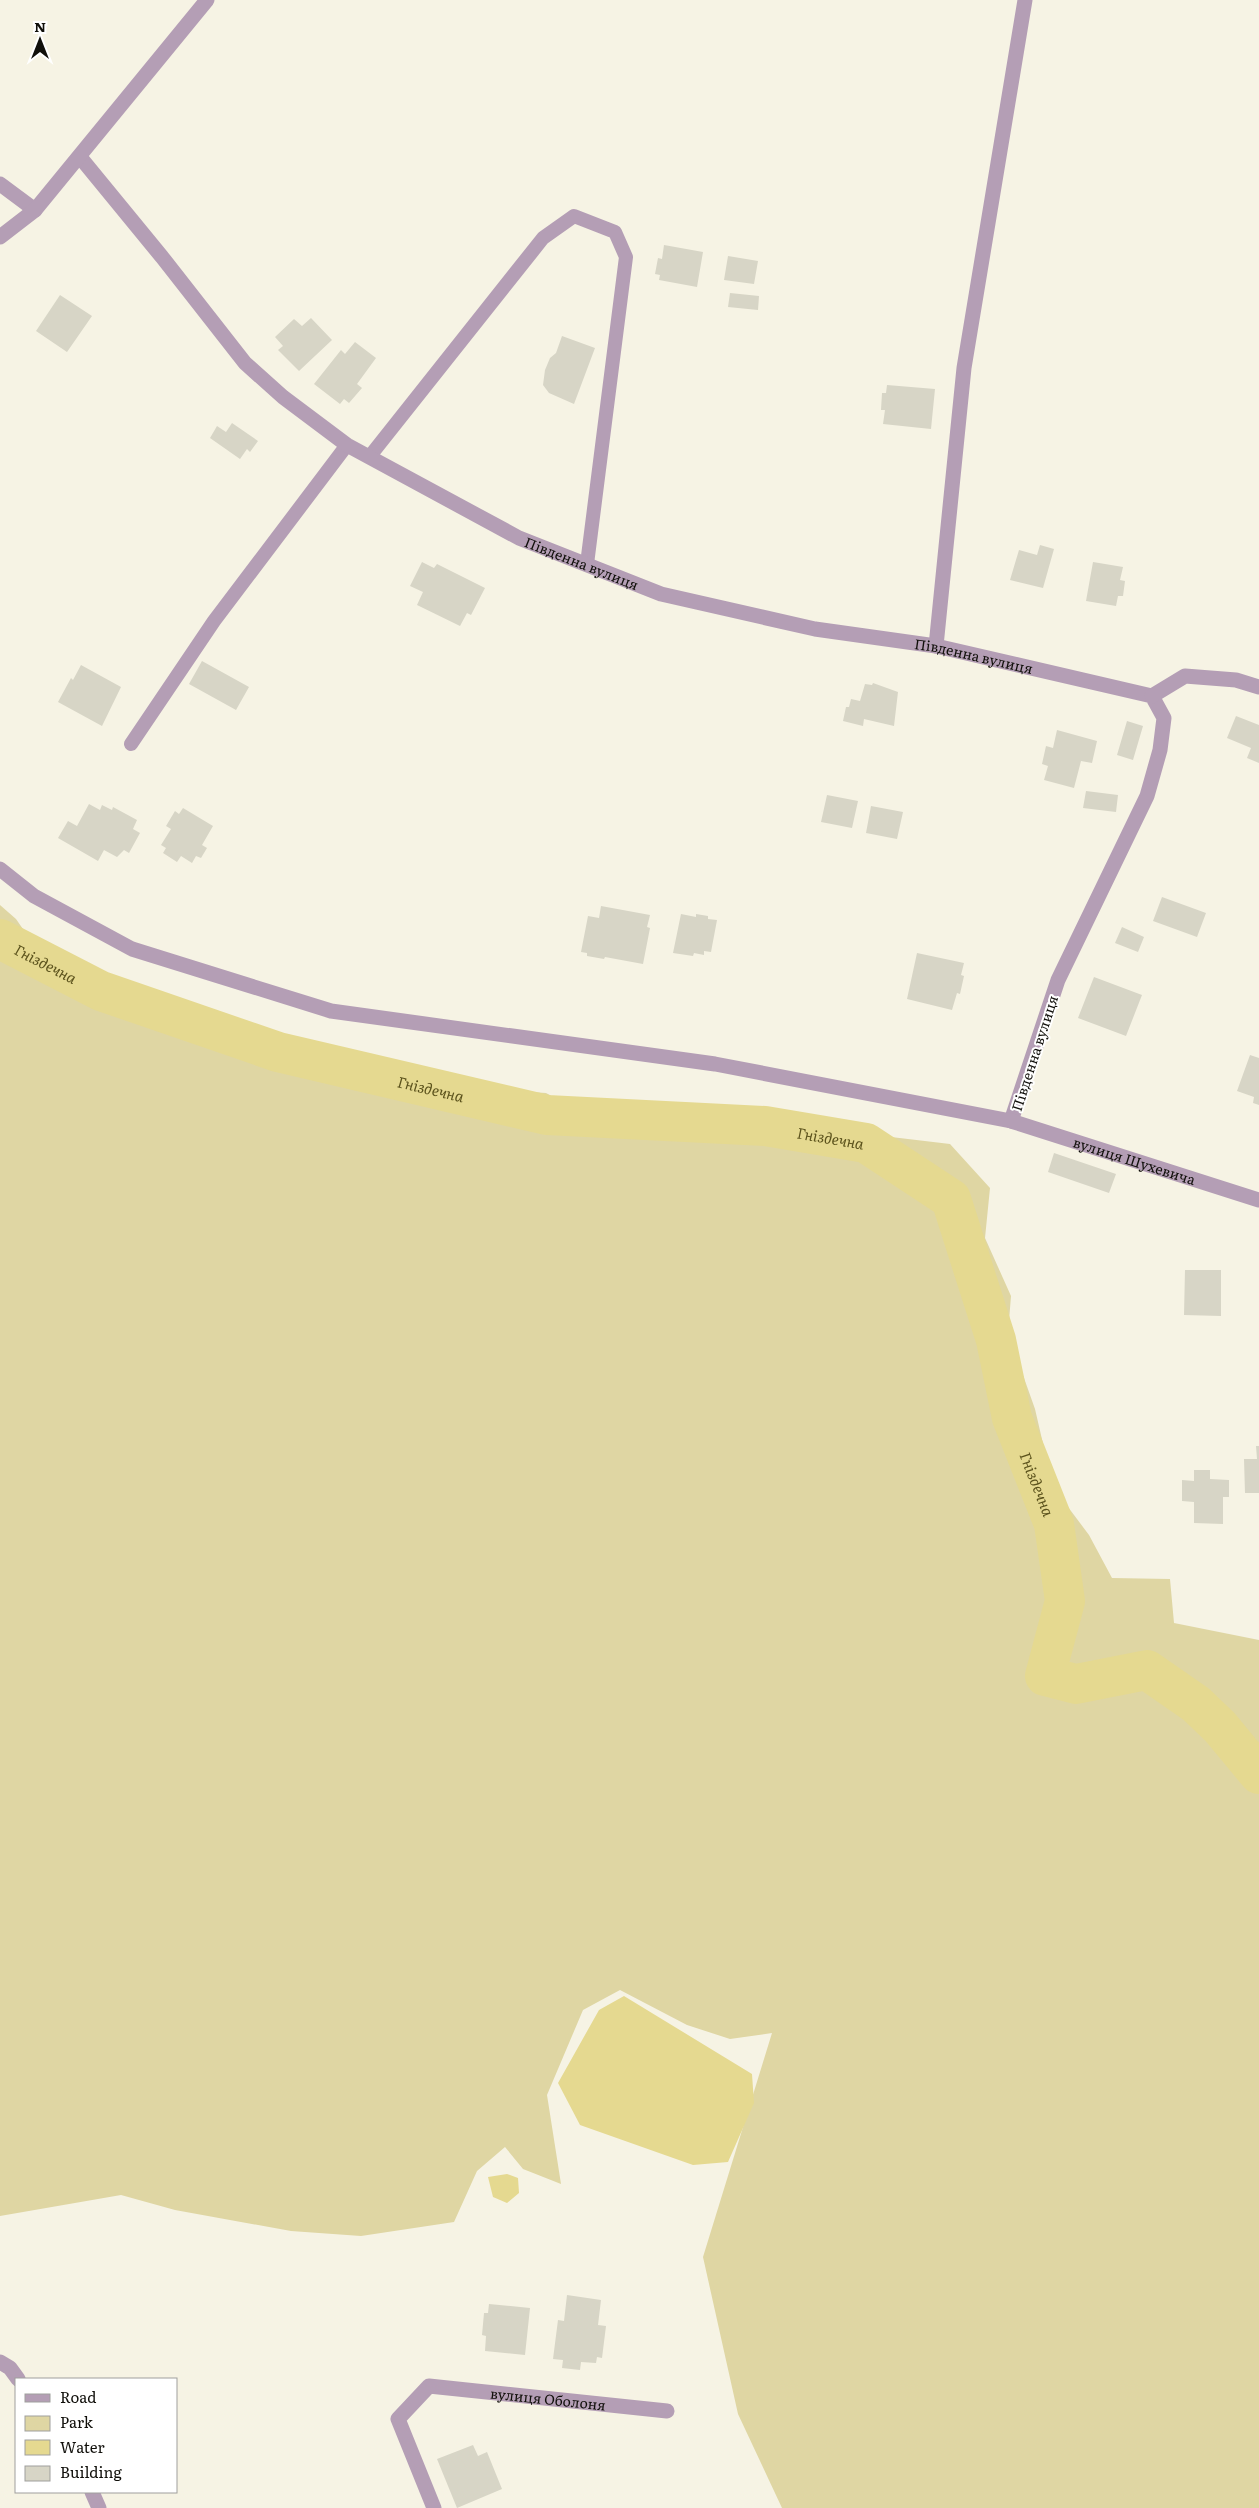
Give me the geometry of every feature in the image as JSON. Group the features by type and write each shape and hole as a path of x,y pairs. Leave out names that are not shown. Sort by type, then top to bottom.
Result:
{"street":[{"path":"0,237 34,210 80,157 207,0"},
{"path":"936,646 964,368 1026,0"},
{"name":"Південна вулиця","path":"80,157 245,362 284,398 347,445 519,538 671,596 815,629 936,646 1152,696 1164,718 1160,750 1147,796 1058,980 1012,1121"},
{"path":"0,184 34,210"},
{"path":"1152,696 1185,676 1236,680 1259,688"},
{"name":"вулиця Шухевича","path":"0,869 34,896 132,949 331,1011 715,1064 1012,1121 1259,1200"},
{"path":"0,2362 10,2368 17,2378"},
{"name":"вулиця Оболоня","path":"434,2508 398,2419 429,2386 667,2411"},
{"path":"92,2493 99,2508"}],"lane":[{"path":"370,456 543,238 574,216 615,232 626,257 587,564"},
{"path":"131,744 214,621 347,445"}],"green space":[{"path":"0,905 16,919 59,981 183,1039 235,1051 372,1092 437,1100 499,1090 546,1093 604,1124 658,1123 686,1110 749,1141 807,1127 950,1144 990,1188 985,1238 1011,1296 1008,1333 1035,1409 1053,1487 1089,1535 1112,1578 1170,1579 1174,1623 1259,1640 1259,2508 782,2508 738,2414 703,2257 772,2033 730,2039 687,2025 620,1990 583,2010 547,2095 561,2184 523,2169 505,2147 477,2171 454,2222 361,2236 291,2231 175,2210 121,2195 0,2216"}],"water":[{"path":"624,1996 752,2074 754,2103 728,2162 693,2165 580,2125 558,2083 599,2010"},
{"path":"507,2174 518,2178 519,2193 507,2203 493,2197 488,2177"}],"building":[{"path":"664,245 703,252 697,287 659,280 660,275 655,274 658,258 662,259"},
{"path":"728,256 758,261 754,284 724,280"},
{"path":"730,293 759,296 758,310 728,307"},
{"path":"60,295 92,316 67,352 36,331"},
{"path":"311,318 332,340 299,371 278,350 283,346 275,337 294,319 302,326"},
{"path":"562,336 595,348 574,404 549,393 543,385 545,370 550,358 556,353"},
{"path":"355,342 376,358 357,384 362,388 349,403 344,399 340,404 314,384 341,350 345,354"},
{"path":"887,385 935,389 931,429 883,424 885,410 881,410 882,393 886,393"},
{"path":"232,423 258,441 250,452 247,449 240,459 210,438 217,426 226,432"},
{"path":"1040,545 1054,549 1043,588 1010,580 1019,550 1037,555"},
{"path":"422,562 434,568 437,564 485,588 471,615 467,613 460,626 417,605 423,592 410,586"},
{"path":"1093,562 1123,567 1120,580 1125,581 1123,596 1118,596 1116,606 1086,601"},
{"path":"202,661 249,687 236,710 189,684"},
{"path":"81,665 121,687 102,726 58,702 71,678 73,680"},
{"path":"873,683 898,692 894,726 864,719 863,726 843,721 846,707 849,707 851,699 860,701 865,684 872,685"},
{"path":"1236,716 1259,725 1259,763 1247,758 1251,748 1227,738"},
{"path":"1127,721 1143,726 1133,760 1117,755"},
{"path":"1057,730 1097,741 1092,763 1081,761 1074,788 1044,780 1048,766 1042,764 1046,746 1053,748"},
{"path":"1086,791 1118,795 1116,812 1083,808"},
{"path":"827,795 858,801 852,828 821,822"},
{"path":"89,804 100,810 102,805 112,810 113,807 137,820 133,829 140,833 129,853 124,850 117,857 104,850 98,861 58,838 68,821 77,826"},
{"path":"871,806 903,812 897,839 866,833"},
{"path":"183,808 213,826 202,845 207,848 201,858 196,856 192,863 181,856 177,862 163,853 166,848 161,845 171,829 166,826 175,811 179,814"},
{"path":"1162,897 1206,913 1197,937 1153,921"},
{"path":"601,906 650,915 647,927 650,928 643,964 605,957 604,959 587,956 587,953 581,952 588,916 599,918"},
{"path":"681,914 696,917 696,914 708,916 708,919 717,920 711,952 704,951 704,955 694,953 693,956 673,953"},
{"path":"1122,927 1144,937 1138,952 1115,943"},
{"path":"917,953 964,963 961,975 964,976 960,994 957,993 952,1010 907,999"},
{"path":"1094,977 1142,995 1126,1036 1078,1018"},
{"path":"1250,1055 1259,1058 1259,1105 1253,1103 1254,1097 1237,1091"},
{"path":"1054,1153 1116,1174 1109,1193 1048,1172"},
{"path":"1185,1270 1221,1270 1221,1316 1184,1315"},
{"path":"1256,1446 1259,1446 1259,1493 1245,1493 1244,1459 1257,1459"},
{"path":"1194,1470 1210,1470 1210,1479 1229,1480 1229,1497 1223,1497 1223,1524 1194,1523 1194,1502 1182,1501 1182,1480 1194,1481"},
{"path":"567,2295 601,2300 598,2325 606,2326 602,2358 597,2357 596,2363 581,2362 580,2370 562,2368 563,2360 553,2359 558,2320 564,2321"},
{"path":"489,2304 530,2308 525,2355 485,2351 486,2336 482,2335 484,2313 488,2313"},
{"path":"473,2445 478,2456 487,2452 502,2489 457,2508 437,2459"}],"waterway":[{"name":"Гніздечна","path":"0,939 101,991 278,1052 547,1115 765,1126 866,1143 951,1199 996,1340 1012,1418 1054,1524 1065,1601 1045,1676 1076,1684 1147,1670 1196,1704 1220,1727 1259,1774"}]}
